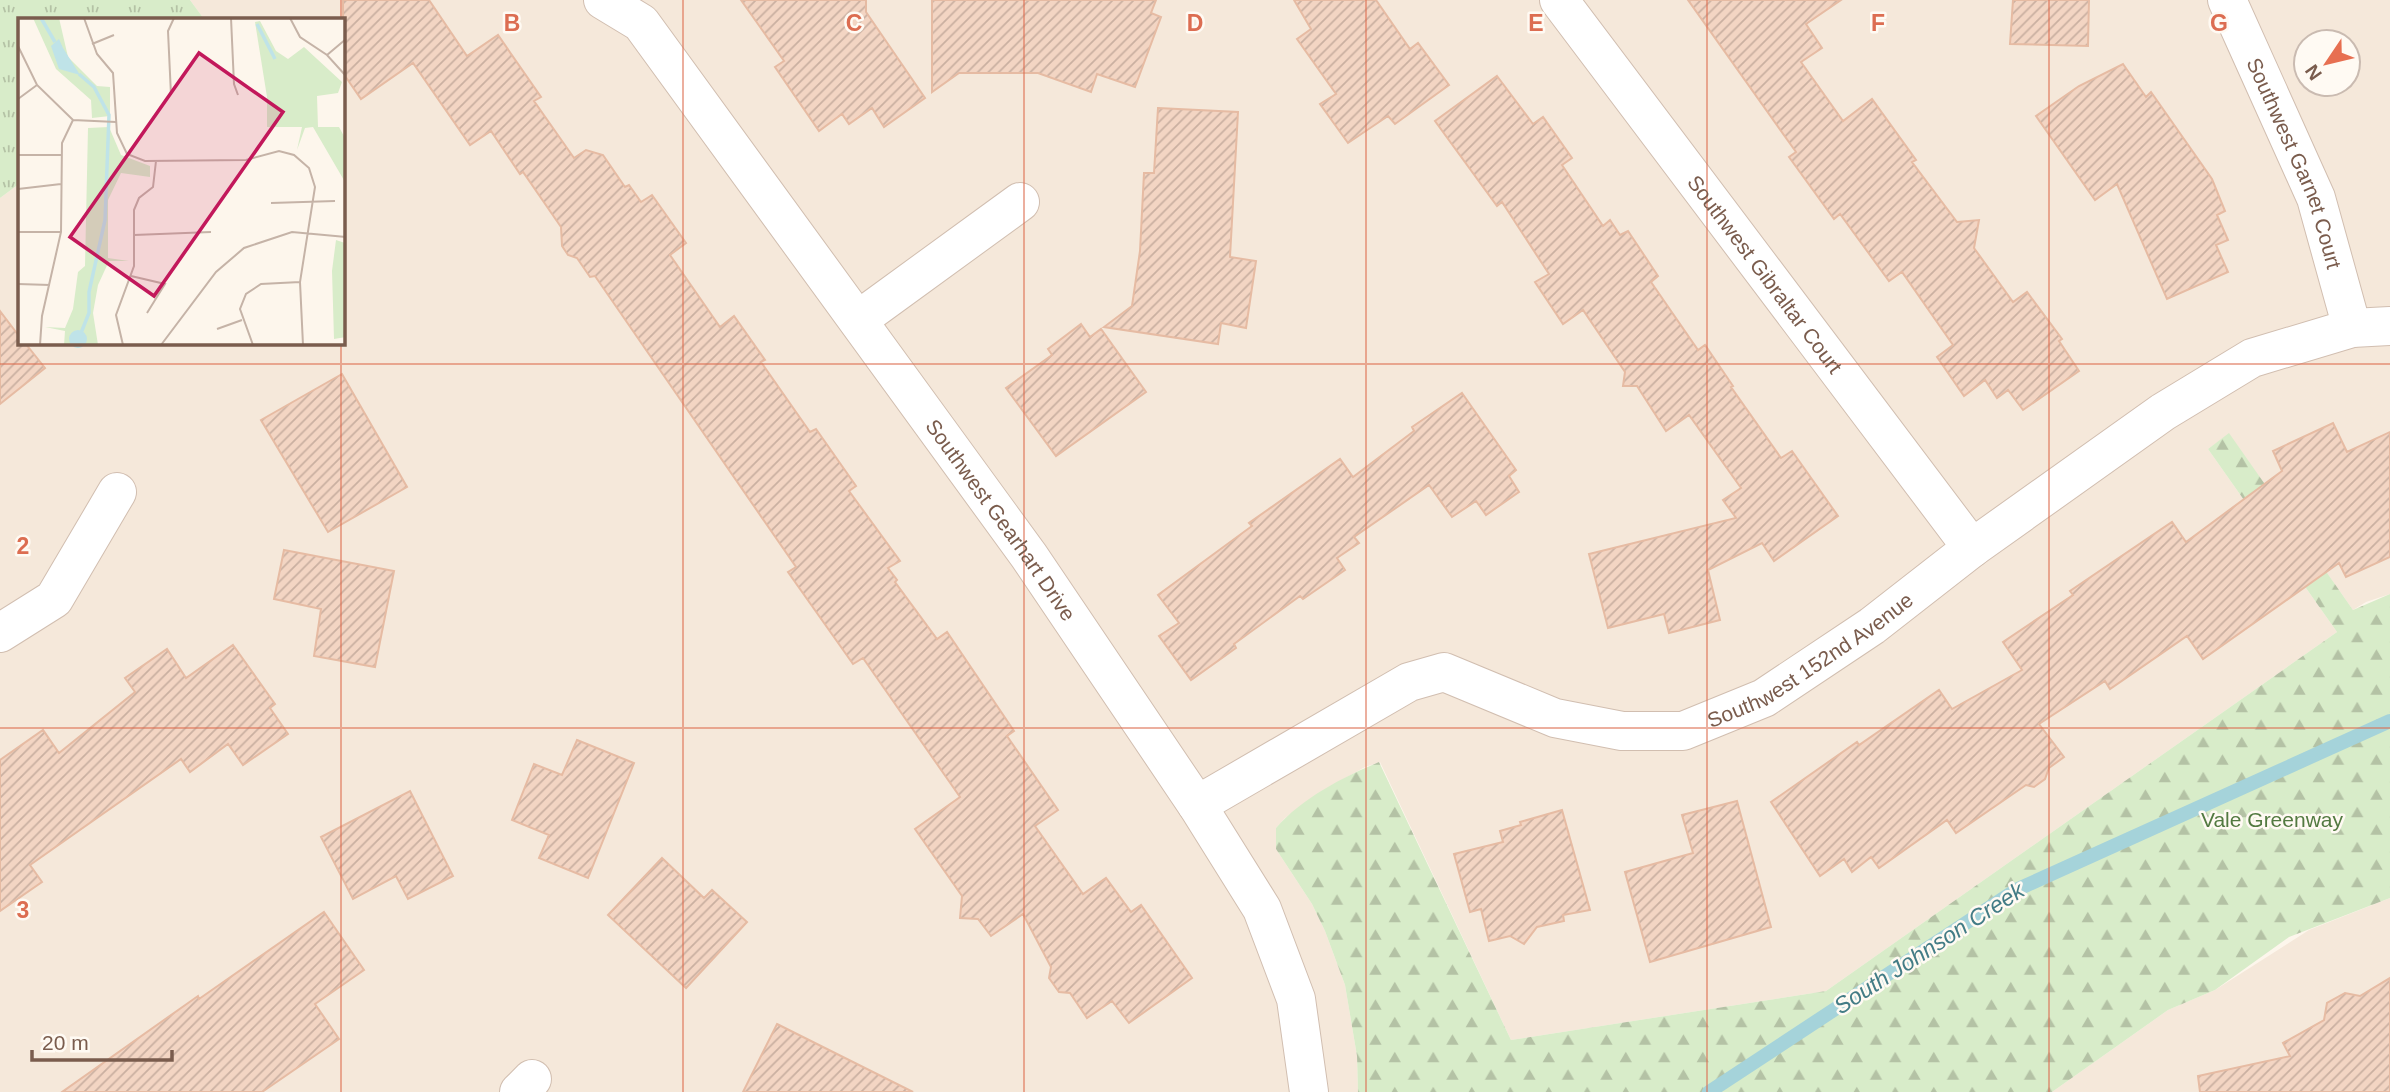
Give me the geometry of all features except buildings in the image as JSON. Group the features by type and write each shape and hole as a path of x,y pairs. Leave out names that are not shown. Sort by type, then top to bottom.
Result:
{"street":[{"name":"Southwest Gearhart Drive","path":"603,0 641,23 1029,556 1197,805 1262,909 1296,999 1309,1092"},
{"name":"Southwest Gibraltar Court","path":"1559,0 1972,548"},
{"name":"Southwest Garnet Court","path":"2227,0 2316,198 2352,328"},
{"path":"858,320 1020,202"},
{"name":"Southwest 152nd Avenue","path":"1197,805 1409,682 1444,672 1555,718 1622,731 1683,731 1764,698 1872,626 1972,548 2163,412 2252,358 2352,328 2390,326"},
{"path":"0,633 54,599 117,492"}],"shaded area":[{"path":"190,0 2390,0 2390,594 2366,602 2353,610 2229,434 2208,449 2337,632 1826,991 1511,1040 1380,762 1365,767 1324,790 1285,818 1276,828 1276,849 1312,904 1345,985 1357,1056 1358,1092 0,1092 0,198 18,185 18,345 345,345 345,18 203,18"},
{"path":"2390,898 2390,1092 2052,1092 2168,1010 2215,990 2309,930"}],"green space":[{"path":"0,0 190,0 203,18 18,18 18,185 0,198"},
{"name":"Vale Greenway","path":"2229,433 2353,610 2390,594 2390,898 2289,937 2215,990 2168,1010 2052,1092 1358,1092 1357,1056 1345,985 1312,904 1276,849 1276,828 1298,807 1351,774 1379,762 1511,1040 1826,991 2337,632 2208,449"}],"waterway":[{"name":"South Johnson Creek","path":"1709,1092 2016,890 2390,721"}]}
